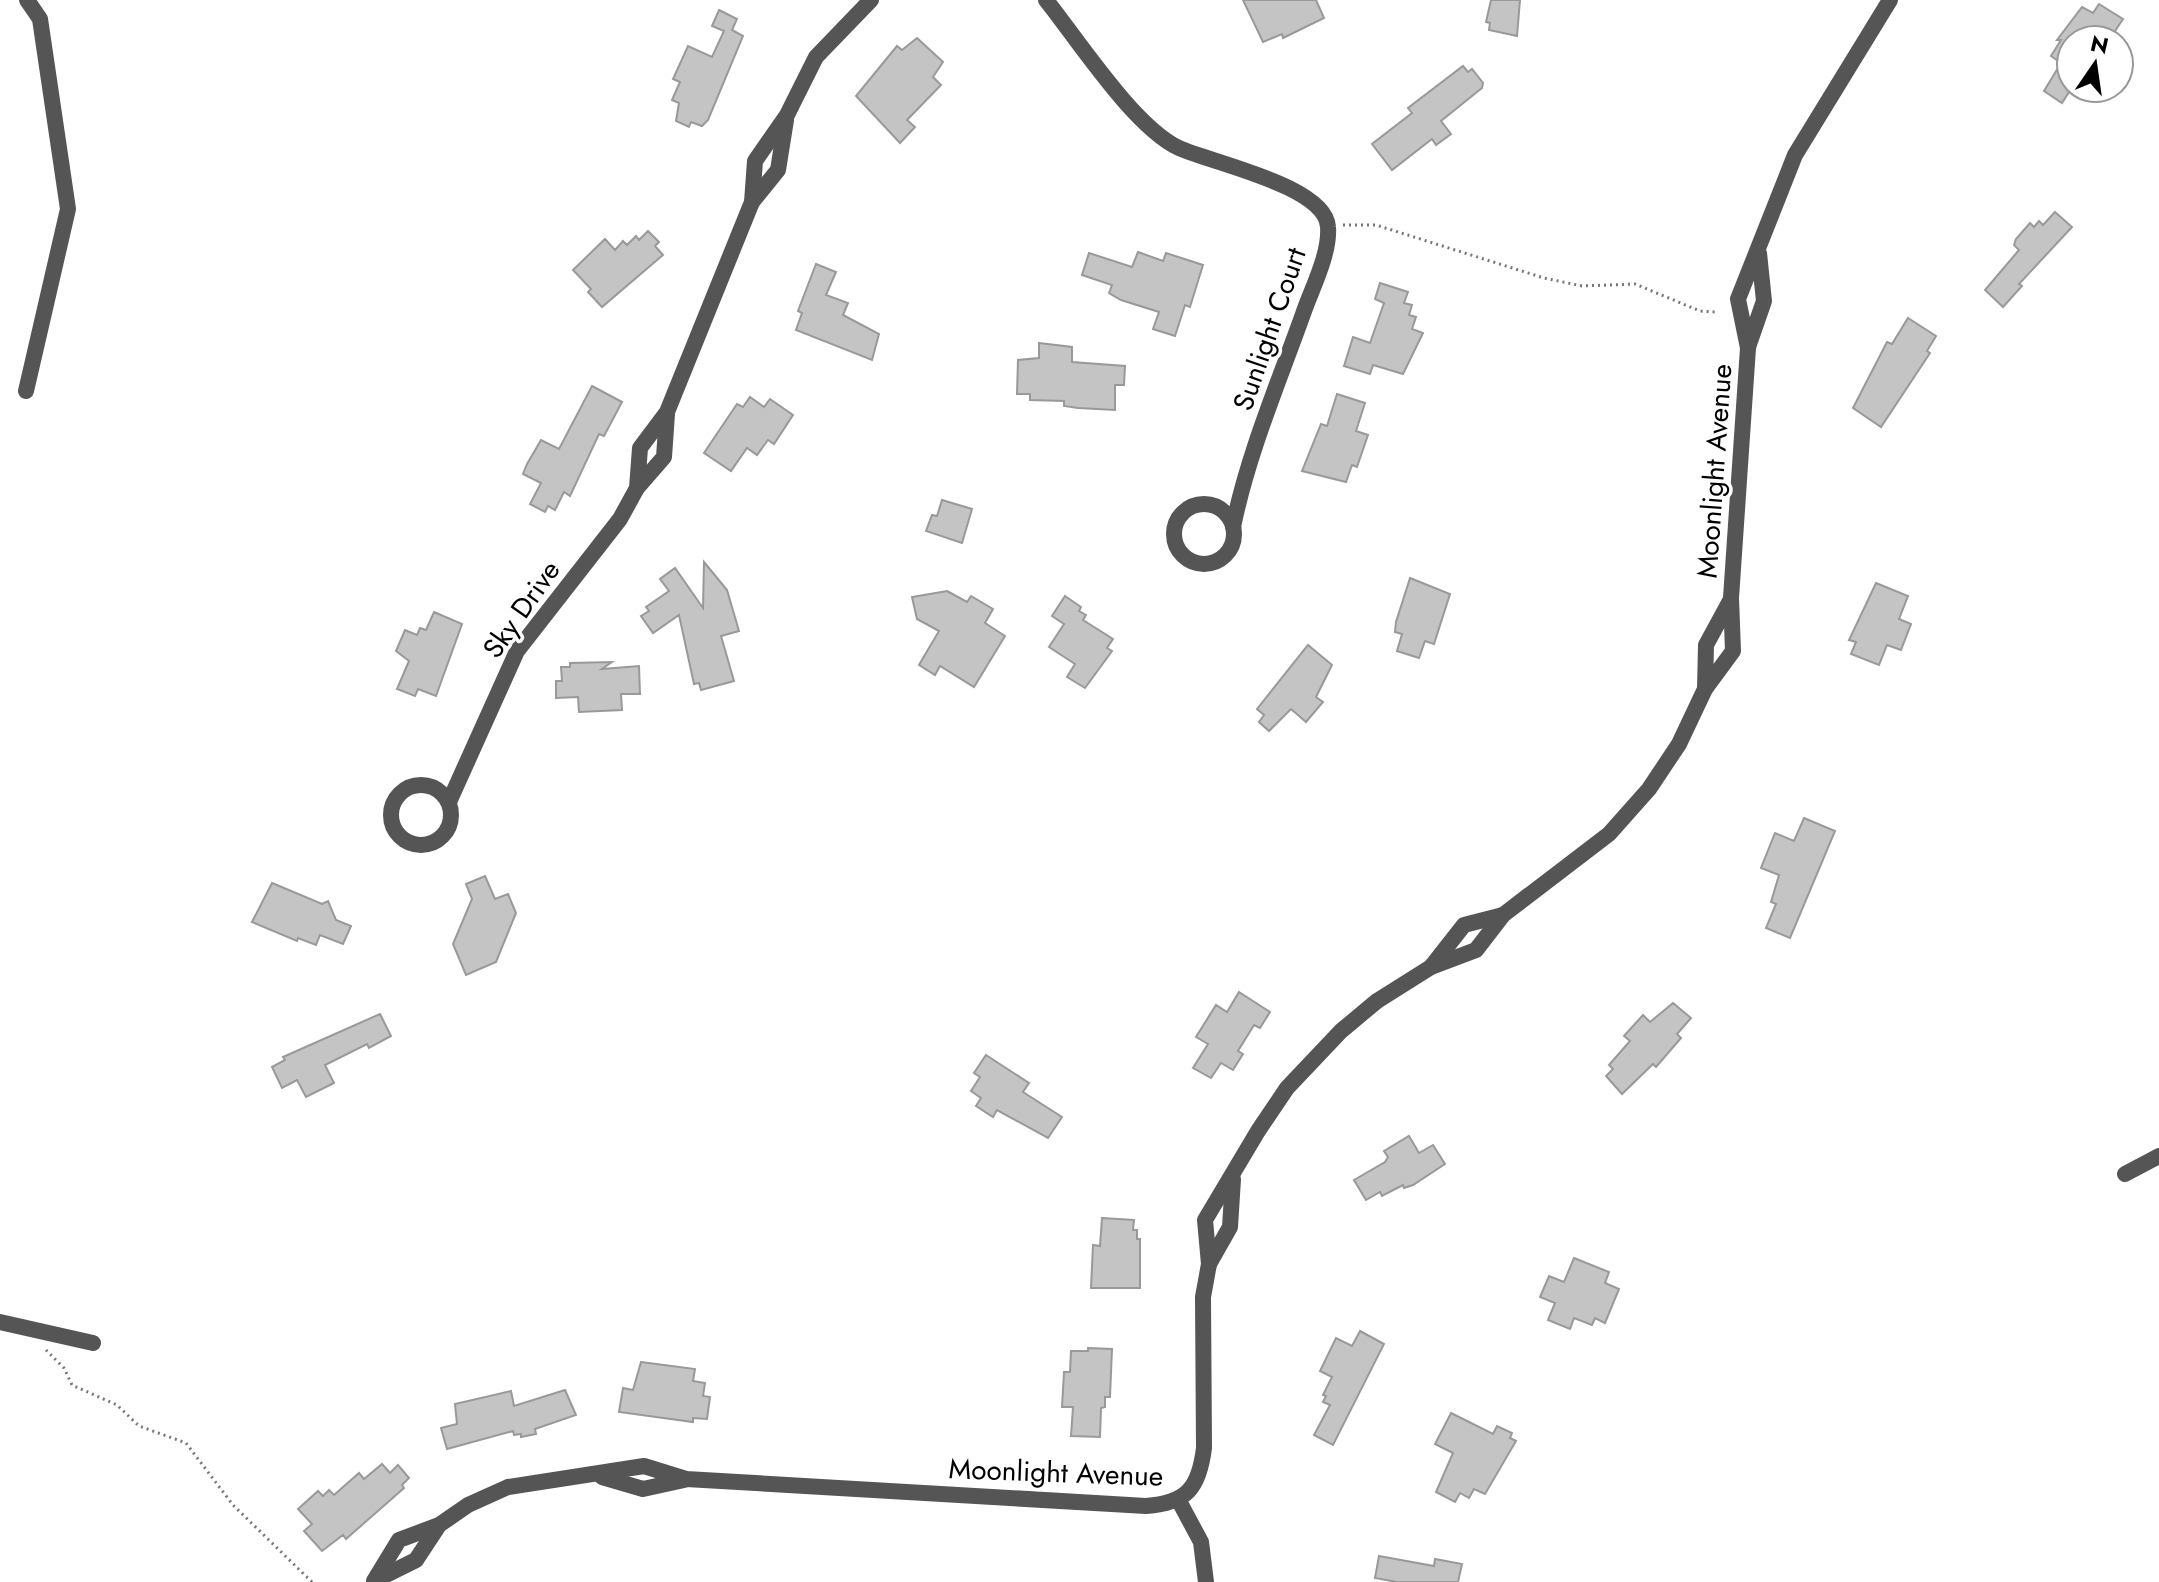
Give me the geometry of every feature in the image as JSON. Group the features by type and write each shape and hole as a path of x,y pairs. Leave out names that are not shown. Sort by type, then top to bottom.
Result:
{"street":[{"path":"26,391 68,209 40,19 27,0"},
{"name":"Sky Drive","path":"752,202 755,161 787,115 816,57 871,0"},
{"name":"Sunlight Court","path":"1046,0 1148,126 1174,146 1197,156 1304,193 1320,206 1329,225 1318,269 1242,485 1225,503"},
{"name":"Moonlight Avenue","path":"1748,348 1738,299 1795,155 1890,0"},
{"name":"Sky Drive","path":"637,488 640,448 667,412 752,202 778,170 787,115"},
{"name":"Moonlight Avenue","path":"374,1581 399,1540 439,1525 468,1505 508,1487 557,1477 608,1476 644,1466 686,1479 1146,1506 1179,1501 1201,1472 1204,1448 1203,1297 1209,1264 1205,1220 1258,1131 1309,1061 1377,1001 1431,967 1476,950 1503,915 1609,834 1656,778 1679,744 1705,689 1733,651 1731,598 1748,348 1764,301 1759,251"},
{"name":"Sky Drive","path":"449,802 517,651 620,519 637,488 664,457 667,412"},
{"path":"1225,503 1233,527 1231,546 1218,561 1198,563 1181,554 1173,535 1178,516 1195,504 1225,503"},
{"name":"Moonlight Avenue","path":"1705,689 1706,645 1731,598"},
{"path":"426,785 435,788 449,802 451,822 439,839 420,845 401,836 392,820 394,801 407,788 426,785 463,769"},
{"name":"Moonlight Avenue","path":"1431,967 1464,925 1503,915"},
{"path":"2125,1174 2159,1156"},
{"name":"Moonlight Avenue","path":"1209,1264 1230,1227 1233,1177"},
{"path":"0,1322 93,1343"},
{"path":"1179,1501 1201,1542 1206,1582"},
{"name":"Moonlight Avenue","path":"374,1581 416,1560 439,1525"}],"path":[{"path":"1329,225 1376,225 1544,278 1582,286 1635,284 1700,311 1716,312"},
{"path":"43,1330 40,1346 54,1356 72,1385 117,1405 129,1419 186,1443 233,1505 312,1582"}],"building":[{"path":"1243,0 1316,0 1324,18 1283,38 1282,34 1263,42"},
{"path":"1491,0 1520,0 1517,36 1489,30 1490,23 1486,22"},
{"path":"2099,4 2123,19 2120,24 2069,24 2082,7 2093,13"},
{"path":"719,10 737,19 732,30 743,36 708,120 702,126 691,122 689,127 676,121 679,103 672,100 680,82 673,79 688,46 712,57 724,31 712,26"},
{"path":"917,38 943,62 933,77 941,85 907,120 915,127 900,143 856,96 897,46 902,50"},
{"path":"1463,66 1468,72 1472,69 1483,83 1482,88 1441,121 1451,134 1436,145 1432,139 1392,170 1372,144 1412,113 1408,108"},
{"path":"2055,73 2055,98 2044,91"},
{"path":"2055,212 2072,227 2019,284 2022,286 2003,307 1985,290 2019,250 2014,245 2016,239 2030,223 2034,227 2039,221 2043,225"},
{"path":"648,231 659,242 655,246 663,255 602,307 588,292 591,289 573,270 605,239 615,250 623,241 627,245 636,236 639,240"},
{"path":"1138,252 1163,261 1166,253 1203,265 1190,307 1185,305 1175,336 1153,329 1159,312 1121,300 1109,293 1112,285 1082,275 1089,253 1132,267"},
{"path":"816,264 836,272 826,295 848,303 843,315 879,334 872,360 796,330 802,313 798,311"},
{"path":"1380,283 1408,292 1404,303 1412,305 1409,315 1416,317 1412,329 1423,333 1403,374 1373,365 1370,374 1344,366 1353,337 1370,343 1384,303 1375,299"},
{"path":"1908,318 1936,336 1927,351 1930,353 1881,427 1853,408 1887,342 1892,344"},
{"path":"1039,343 1072,347 1072,362 1125,366 1124,385 1115,385 1115,410 1064,406 1064,401 1030,400 1030,394 1017,394 1018,360 1039,358"},
{"path":"592,386 622,402 604,436 599,434 570,496 564,492 555,510 548,506 545,512 530,504 541,483 523,474 541,440 559,449"},
{"path":"1337,394 1365,403 1356,431 1368,435 1357,467 1352,465 1346,482 1302,471 1321,424 1327,426"},
{"path":"750,397 764,407 770,399 793,415 774,444 768,440 757,455 747,448 731,471 704,453 737,404 743,407"},
{"path":"942,500 972,509 962,543 926,531 932,515 937,516"},
{"path":"704,562 727,590 739,631 721,636 734,681 701,690 699,683 694,684 679,615 653,633 641,616 649,611 646,607 669,591 660,579 675,568 703,608"},
{"path":"1410,578 1450,594 1434,644 1425,641 1419,658 1397,651 1402,634 1395,632 1396,622"},
{"path":"1876,583 1908,596 1899,619 1911,624 1901,650 1887,645 1879,665 1851,654 1856,642 1849,640"},
{"path":"947,591 967,602 971,596 993,609 985,623 1005,636 974,687 940,666 935,675 919,665 939,631 917,619 912,597"},
{"path":"1065,596 1081,607 1079,611 1086,615 1083,620 1113,639 1107,648 1112,651 1085,688 1067,677 1075,664 1049,647 1064,624 1052,616"},
{"path":"434,612 462,624 436,696 418,689 415,696 397,689 409,661 396,651 405,630 417,635 420,628 426,630"},
{"path":"1308,645 1332,665 1316,697 1323,702 1306,722 1291,709 1269,731 1259,722 1264,715 1257,709"},
{"path":"612,662 602,669 639,666 640,694 621,694 622,710 579,712 578,697 556,698 556,681 562,681 561,667 570,667 570,663"},
{"path":"1804,818 1835,831 1790,938 1766,928 1776,904 1771,902 1779,875 1761,868 1775,833 1794,841"},
{"path":"485,876 495,899 508,894 516,913 496,962 466,975 453,944 472,899 466,884"},
{"path":"272,883 322,904 328,901 336,920 351,926 343,944 320,935 316,945 298,938 297,941 252,922"},
{"path":"1239,992 1270,1012 1260,1028 1254,1025 1238,1051 1243,1054 1233,1070 1221,1063 1211,1078 1193,1068 1208,1044 1196,1037 1216,1005 1227,1012"},
{"path":"1673,1003 1691,1018 1677,1034 1681,1038 1656,1067 1653,1064 1622,1094 1606,1076 1613,1069 1609,1065 1630,1041 1624,1036 1643,1015 1650,1022"},
{"path":"380,1014 391,1036 325,1065 334,1083 306,1097 297,1080 282,1088 272,1067 285,1060 283,1057"},
{"path":"986,1055 1029,1083 1023,1092 1062,1117 1048,1138 997,1110 993,1117 976,1106 981,1098 971,1091 980,1077 974,1073"},
{"path":"1409,1136 1419,1153 1433,1145 1445,1164 1413,1185 1404,1188 1403,1185 1382,1196 1380,1192 1366,1200 1354,1180 1385,1162 1388,1157 1384,1151"},
{"path":"1102,1218 1134,1220 1133,1230 1137,1230 1137,1239 1140,1239 1140,1288 1091,1288 1093,1245 1100,1246"},
{"path":"1574,1258 1609,1272 1605,1283 1619,1289 1605,1323 1595,1318 1592,1325 1574,1318 1570,1329 1548,1320 1555,1303 1540,1297 1549,1276 1564,1282"},
{"path":"1360,1331 1384,1344 1333,1445 1314,1435 1330,1405 1323,1402 1326,1396 1323,1395 1332,1377 1320,1371 1336,1338 1352,1346"},
{"path":"1088,1348 1112,1349 1110,1397 1105,1397 1105,1407 1101,1408 1100,1437 1071,1436 1073,1407 1062,1407 1064,1372 1070,1372 1071,1351 1088,1351"},
{"path":"641,1362 695,1369 693,1381 705,1383 703,1396 710,1397 707,1419 693,1418 693,1422 619,1412 623,1388 633,1390"},
{"path":"565,1390 576,1415 535,1429 536,1434 521,1437 521,1434 514,1435 513,1431 447,1449 441,1428 457,1424 455,1404 511,1391 514,1406"},
{"path":"1451,1413 1493,1434 1497,1426 1512,1433 1510,1438 1516,1441 1485,1494 1474,1489 1469,1498 1460,1493 1455,1502 1436,1492 1453,1453 1435,1444"},
{"path":"382,1464 390,1473 398,1465 409,1478 402,1485 404,1488 346,1539 343,1535 322,1551 304,1531 312,1524 298,1509 318,1491 323,1496 329,1490 334,1495 359,1473 364,1479"},
{"path":"1379,1556 1434,1566 1435,1559 1462,1564 1458,1582 1397,1582 1375,1578"}]}
